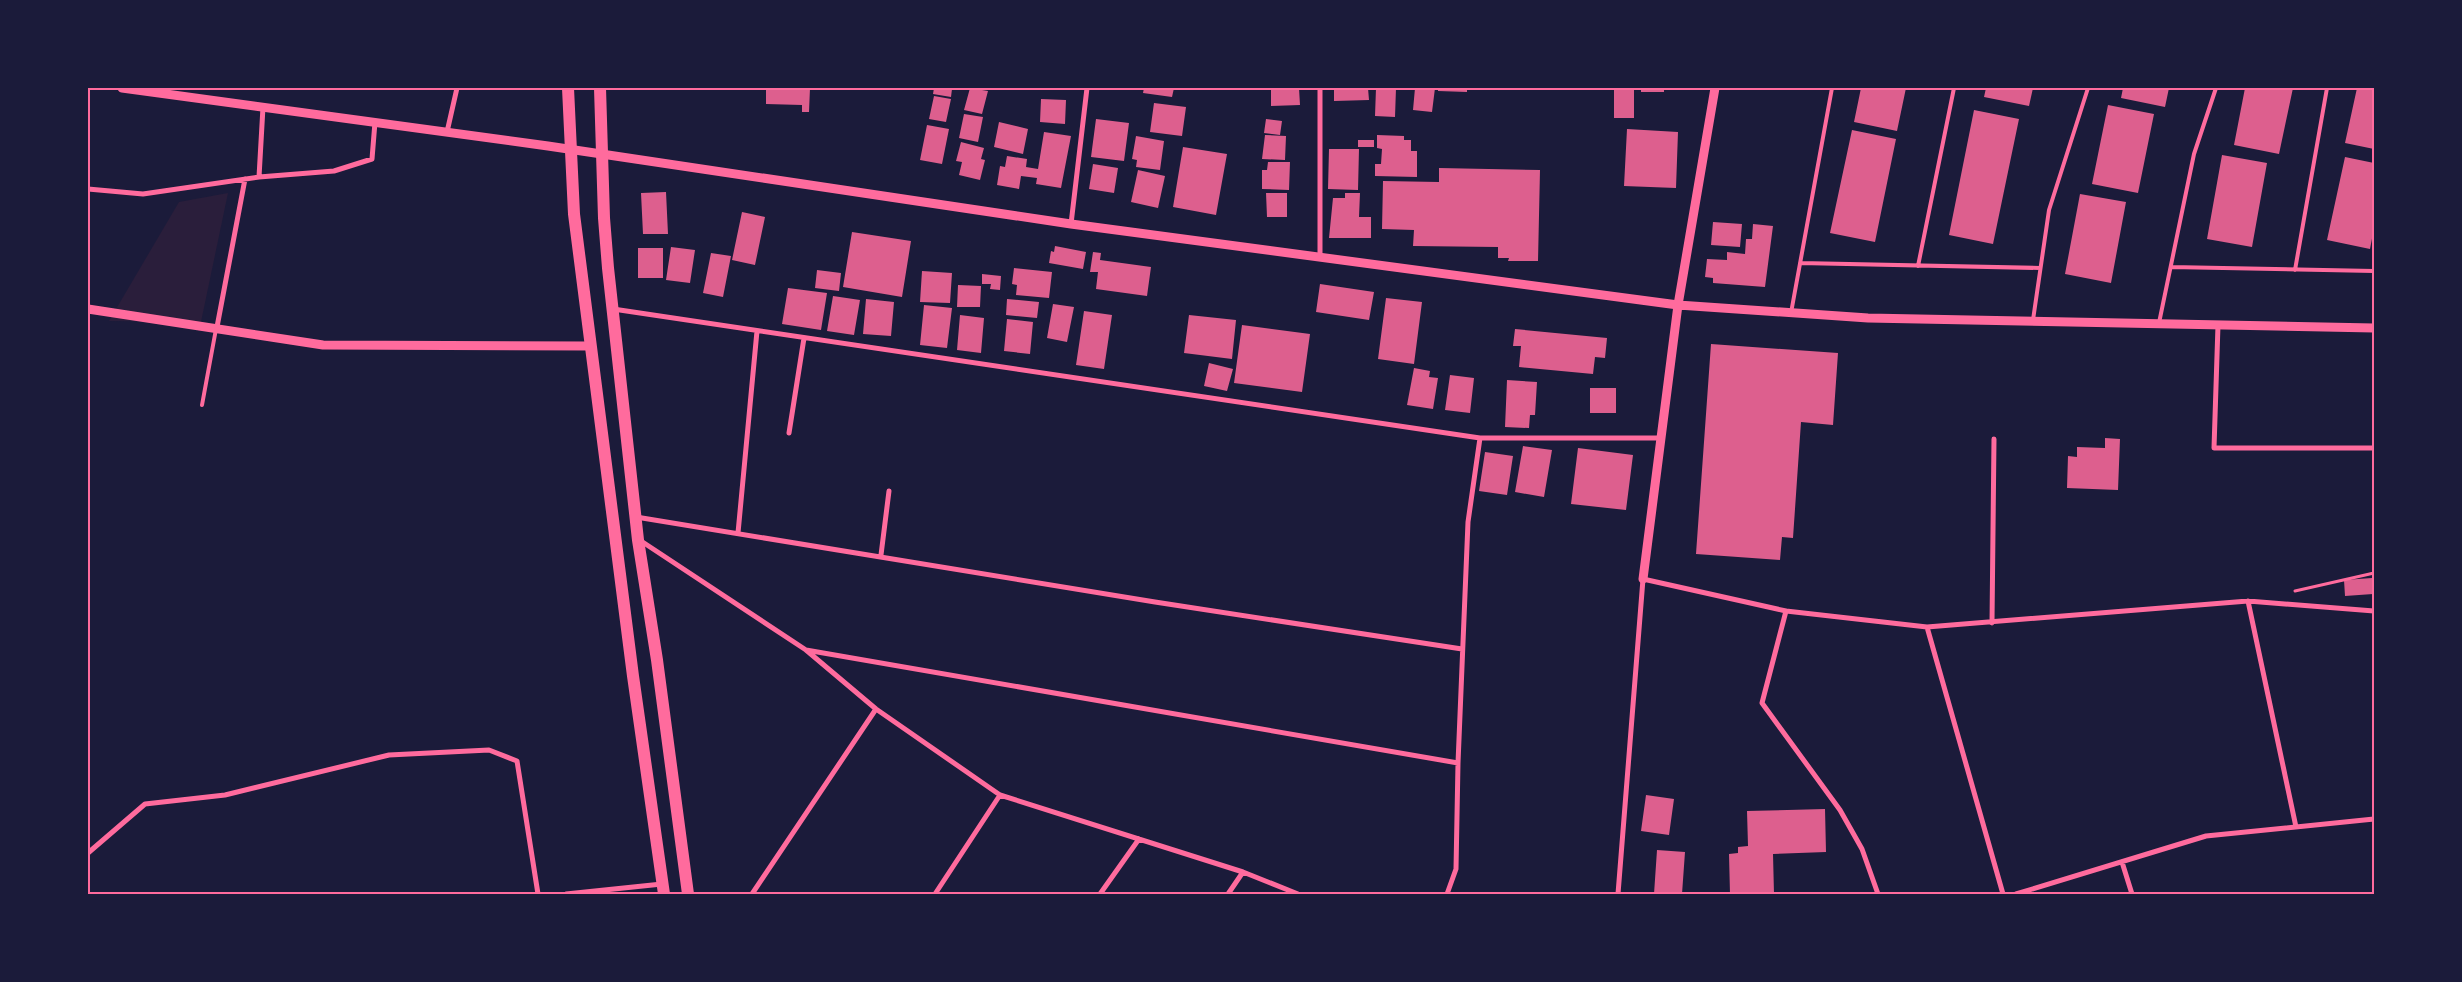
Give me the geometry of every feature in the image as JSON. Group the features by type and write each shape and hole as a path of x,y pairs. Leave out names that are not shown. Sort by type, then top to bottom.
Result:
{"main road":[{"path":"568,88 574,214 663,890"},
{"path":"600,88 604,218 638,540 657,660 688,894"}],"street":[{"path":"122,88 570,149 1071,224 1678,305 1868,318 2374,328"},
{"path":"447,132 457,88"},
{"path":"1071,224 1087,88"},
{"path":"1320,88 1320,257"},
{"path":"1618,894 1643,579 1678,305 1715,88"},
{"path":"259,177 263,107"},
{"path":"88,190 143,194 259,177 334,171 372,158 375,122"},
{"path":"217,327 245,179"},
{"path":"88,309 217,327 323,345 590,346"},
{"path":"613,309 1480,438 1660,438"},
{"path":"2218,325 2214,448 2374,448"},
{"path":"738,532 757,331"},
{"path":"789,433 804,338"},
{"path":"1447,894 1456,870 1458,763 1468,522 1480,438"},
{"path":"1992,623 1994,439"},
{"path":"881,555 889,491"},
{"path":"636,516 881,555 1155,602 1462,649"},
{"path":"638,540 806,650 876,709 1000,795 1242,872 1298,894"},
{"path":"1643,579 1786,610 1927,627 2248,602 2374,611"},
{"path":"2248,602 2296,827"},
{"path":"1786,610 1762,703 1840,810 1862,848 1878,894"},
{"path":"1927,627 2003,894"},
{"path":"806,650 1458,763"},
{"path":"752,894 876,709"},
{"path":"88,853 145,804 225,795 388,755 489,750 517,761 538,894"},
{"path":"935,894 1000,795"},
{"path":"2016,894 2206,836 2374,819"},
{"path":"1100,894 1139,839"},
{"path":"2122,862 2132,894"},
{"path":"1228,894 1242,872"},
{"path":"566,894 663,890"}],"lane":[{"path":"1791,313 1832,88"},
{"path":"1918,266 1954,88"},
{"path":"2032,321 2049,210 2088,88"},
{"path":"2159,324 2194,154 2216,88"},
{"path":"2295,270 2327,88"},
{"path":"1800,263 2040,268"},
{"path":"2171,267 2374,271"},
{"path":"202,405 217,327"}],"path":[{"path":"2289,592 2374,573"}],"shaded area":[{"path":"228,193 201,322 109,321 179,202"}],"building":[{"path":"766,88 810,88 809,112 802,112 802,105 766,104"},
{"path":"934,88 952,89 951,97 933,94"},
{"path":"970,88 988,91 982,114 964,110"},
{"path":"1144,88 1174,88 1172,97 1143,93"},
{"path":"1271,88 1299,88 1300,105 1271,106"},
{"path":"1334,88 1368,88 1369,100 1334,101"},
{"path":"1376,88 1396,88 1395,117 1375,116"},
{"path":"1415,88 1435,88 1432,112 1413,110"},
{"path":"1438,88 1467,88 1467,92 1438,91"},
{"path":"1614,88 1634,88 1634,118 1614,118"},
{"path":"1641,88 1664,88 1664,92 1641,92"},
{"path":"1861,88 1906,88 1897,131 1854,122"},
{"path":"1986,88 2033,88 2029,106 1984,97"},
{"path":"2123,88 2169,88 2165,107 2121,98"},
{"path":"2245,88 2293,88 2279,154 2234,145"},
{"path":"2357,88 2374,88 2374,149 2345,143"},
{"path":"934,96 951,99 946,122 929,119"},
{"path":"1041,99 1066,100 1065,124 1040,122"},
{"path":"1154,103 1186,107 1182,136 1150,132"},
{"path":"2108,105 2154,114 2138,193 2092,184"},
{"path":"1974,110 2019,119 1993,244 1949,235"},
{"path":"964,114 983,117 978,142 959,138"},
{"path":"1096,119 1129,123 1124,161 1091,157"},
{"path":"1266,119 1282,121 1280,135 1264,133"},
{"path":"999,122 1028,129 1023,154 994,147"},
{"path":"927,125 949,129 942,164 920,160"},
{"path":"1627,129 1678,132 1676,188 1624,186"},
{"path":"1852,130 1896,139 1875,242 1830,233"},
{"path":"1044,132 1071,136 1061,188 1036,184 1037,178 1021,176 1019,189 997,185 1000,166 1005,167 1007,156 1027,159 1026,167 1038,169"},
{"path":"1265,135 1286,136 1285,160 1262,159"},
{"path":"1377,135 1404,136 1404,140 1411,140 1411,151 1417,151 1417,177 1375,176 1375,164 1381,164 1382,149 1377,148"},
{"path":"1136,136 1164,141 1160,170 1136,167 1137,160 1132,159"},
{"path":"1358,140 1374,140 1374,147 1358,147"},
{"path":"961,142 984,148 981,159 985,160 980,180 959,175 962,162 956,161"},
{"path":"1183,147 1227,154 1216,215 1173,207"},
{"path":"1329,149 1359,149 1358,190 1328,189"},
{"path":"2222,155 2267,163 2252,247 2207,239"},
{"path":"2345,157 2374,163 2374,228 2370,249 2327,240"},
{"path":"1268,162 1290,162 1289,190 1262,189 1262,170 1267,170"},
{"path":"1093,164 1118,168 1114,193 1089,189"},
{"path":"1439,168 1540,170 1538,261 1508,261 1509,258 1498,258 1498,247 1413,246 1414,230 1382,229 1383,181 1439,182"},
{"path":"1138,170 1165,176 1158,208 1131,202"},
{"path":"666,192 668,234 643,234 641,193"},
{"path":"1266,193 1287,193 1287,217 1267,217"},
{"path":"1345,193 1360,193 1359,217 1371,217 1371,238 1329,238 1333,198 1345,198"},
{"path":"2080,194 2126,202 2111,283 2065,274"},
{"path":"742,212 765,217 755,265 732,260"},
{"path":"1713,222 1742,224 1740,247 1711,245"},
{"path":"1753,224 1773,226 1765,287 1713,283 1713,278 1705,277 1707,259 1727,260 1727,252 1745,254 1746,239 1752,239"},
{"path":"852,232 911,241 902,297 843,287"},
{"path":"1055,246 1086,252 1083,269 1049,263 1051,251 1054,252"},
{"path":"671,247 695,250 690,283 666,280"},
{"path":"638,248 663,248 663,278 638,278"},
{"path":"1093,252 1101,253 1100,260 1151,267 1147,296 1096,289 1098,272 1090,272"},
{"path":"711,253 731,256 723,297 703,293"},
{"path":"1014,268 1052,272 1049,298 1016,295 1017,285 1012,284"},
{"path":"817,270 841,273 839,291 815,288"},
{"path":"922,271 952,273 950,303 920,302"},
{"path":"982,274 1001,276 1000,290 990,289 991,284 982,284"},
{"path":"1320,284 1374,292 1369,320 1316,312"},
{"path":"958,285 981,286 980,307 957,307"},
{"path":"788,288 827,293 821,330 782,324"},
{"path":"833,296 860,300 854,335 827,331"},
{"path":"1386,298 1422,302 1414,364 1378,359"},
{"path":"866,299 894,302 891,336 863,334"},
{"path":"1007,299 1039,302 1037,318 1006,315"},
{"path":"1053,304 1074,307 1067,342 1047,338"},
{"path":"924,305 952,308 947,348 920,345"},
{"path":"1084,311 1112,315 1104,369 1076,365"},
{"path":"960,315 984,318 981,353 957,350"},
{"path":"1189,315 1236,320 1232,359 1184,353"},
{"path":"1007,319 1033,322 1030,354 1004,351"},
{"path":"1242,325 1310,334 1302,392 1234,383"},
{"path":"1515,329 1607,338 1605,358 1595,357 1593,374 1519,367 1521,346 1513,346"},
{"path":"1711,344 1838,353 1833,425 1801,422 1793,538 1782,537 1780,560 1696,554"},
{"path":"1209,363 1233,369 1227,391 1204,386"},
{"path":"1414,368 1430,371 1429,377 1438,378 1433,409 1407,405"},
{"path":"1450,375 1474,378 1470,413 1445,410"},
{"path":"1507,380 1537,382 1535,415 1530,415 1529,428 1505,427"},
{"path":"1590,388 1616,388 1616,413 1590,413"},
{"path":"2105,438 2120,439 2118,490 2067,488 2068,456 2077,457 2077,447 2105,448"},
{"path":"1523,446 1552,450 1544,497 1515,492"},
{"path":"1578,448 1633,455 1626,510 1571,504"},
{"path":"1485,452 1513,456 1507,495 1479,491"},
{"path":"2372,578 2373,594 2345,596 2344,580"},
{"path":"1646,795 1674,799 1669,835 1641,831"},
{"path":"1825,809 1826,852 1773,854 1774,894 1730,894 1729,854 1738,853 1738,847 1748,846 1747,811"},
{"path":"1657,850 1685,852 1682,894 1654,894"}]}
